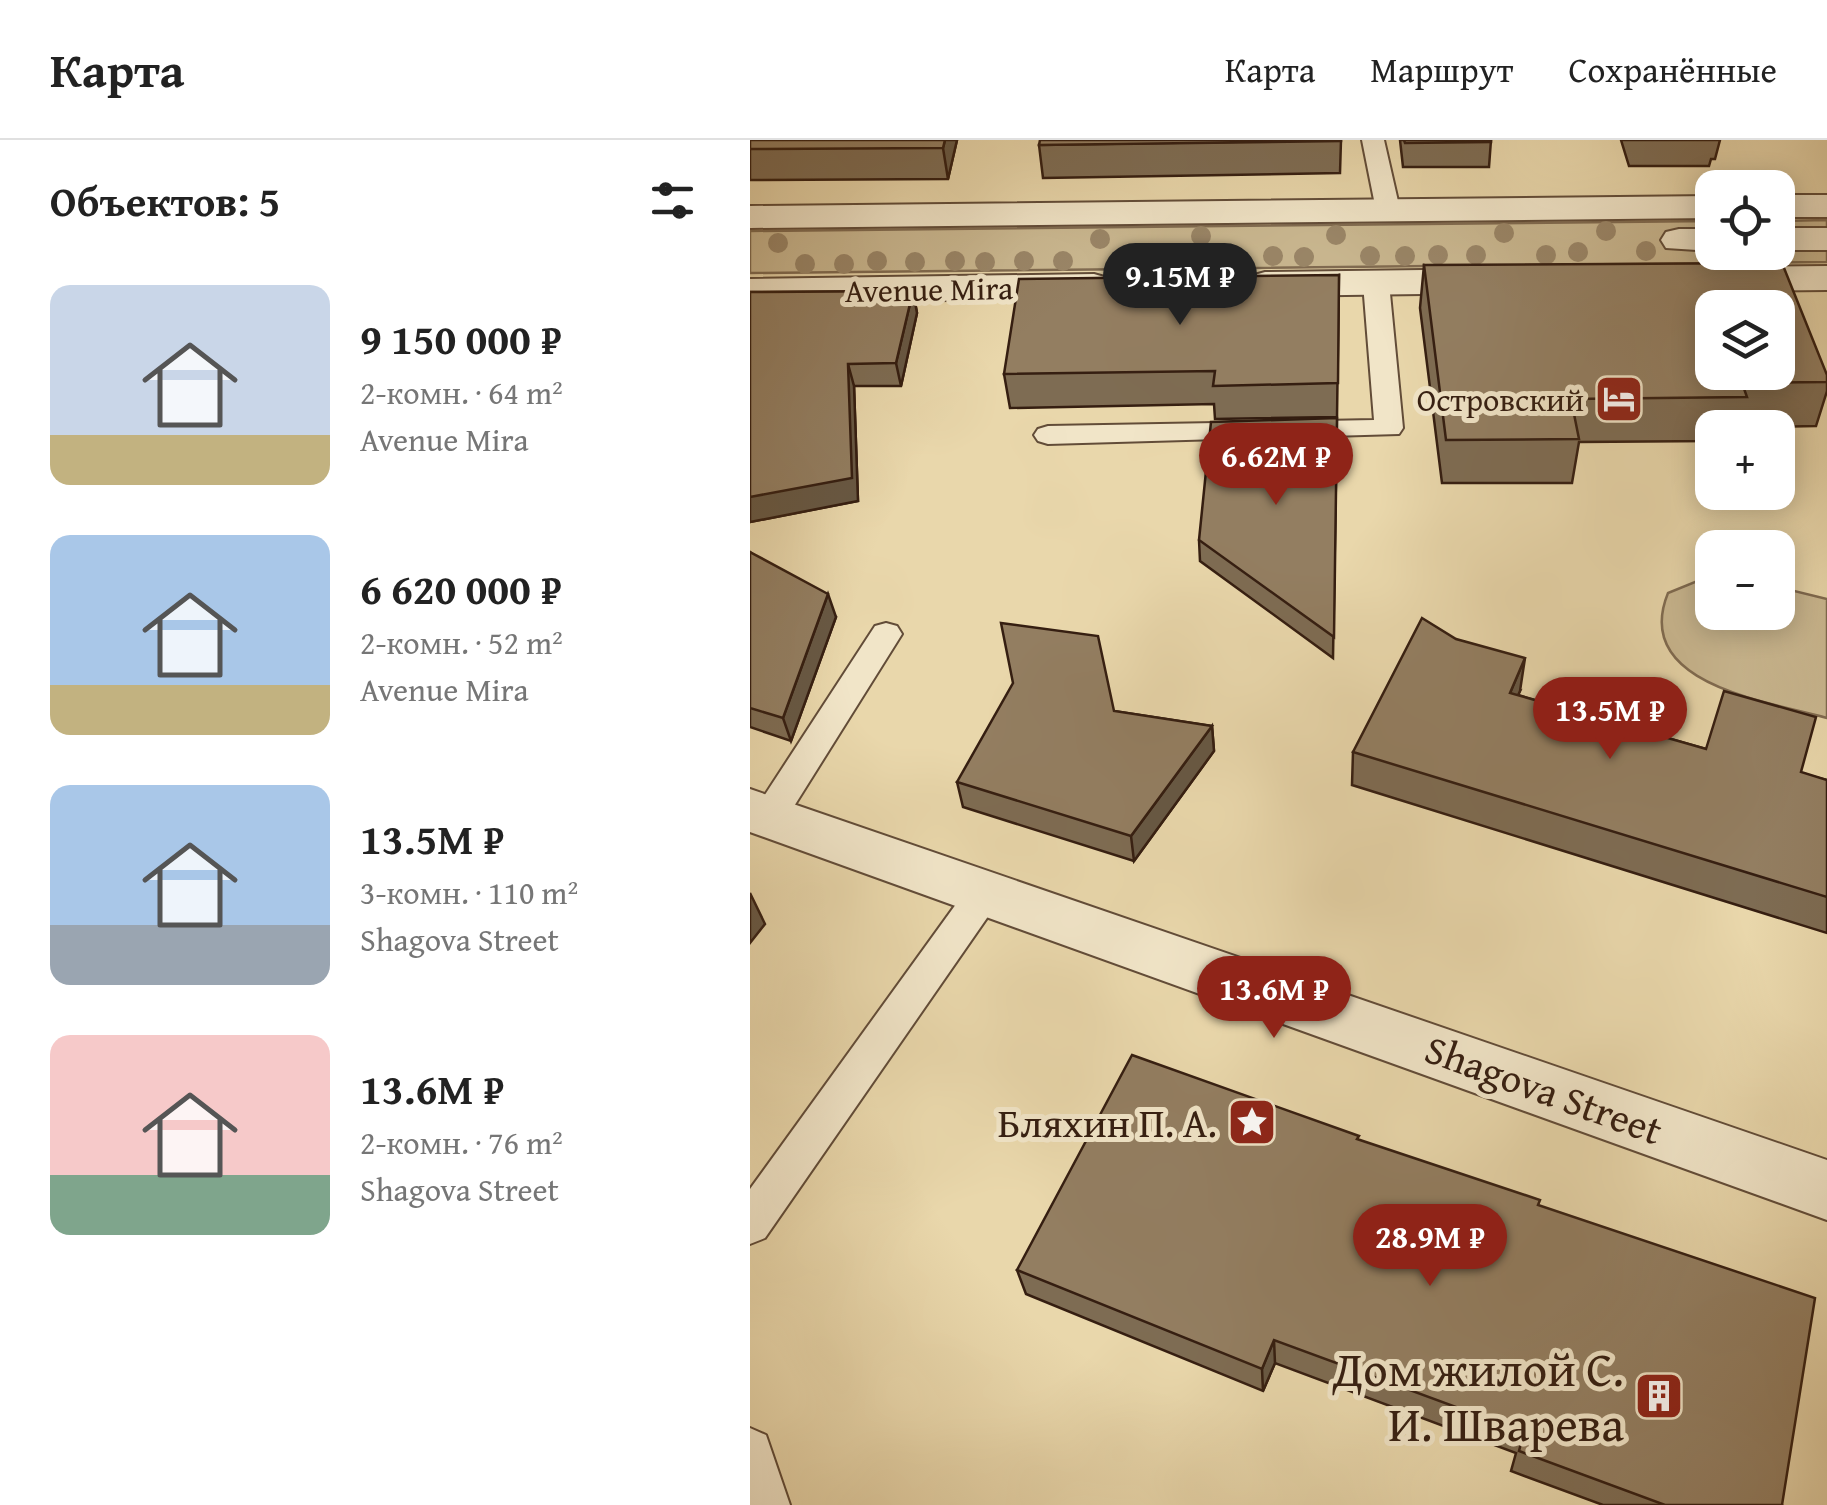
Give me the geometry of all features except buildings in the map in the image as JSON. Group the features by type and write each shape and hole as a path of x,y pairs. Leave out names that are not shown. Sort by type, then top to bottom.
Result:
{"street":[{"path":"1795,206 1827,206"},
{"name":"Avenue Mira","path":"750,217 1388,210 1695,222"},
{"path":"1795,239 1827,239"},
{"path":"1675,280 1714,270"},
{"path":"1762,270 1827,278"},
{"path":"1220,285 1536,281"},
{"name":"Avenue Mira","path":"750,291 1122,286"},
{"name":"Shagova Street","path":"759,814 1827,1190"}],"lane":[{"path":"1373,140 1388,210"},
{"path":"1048,435 1389,428 1376,282"},
{"path":"759,814 886,634"},
{"path":"750,1224 985,892"},
{"path":"750,1451 766,1505"}],"shaded area":[{"path":"1827,220 1827,262 1795,262 1795,221"},
{"path":"1695,221 1695,263 750,273 750,231"},
{"path":"1695,582 1695,630 1795,630 1795,591 1827,599 1827,718 1740,695 1686,668 1669,649 1662,624 1668,593"}],"place":[{"name":"Островский","path":"1619,399"},
{"name":"Бляхин П. А.","path":"1252,1122"},
{"name":"Дом жилой С. И. Шварева","path":"1659,1396"}]}
